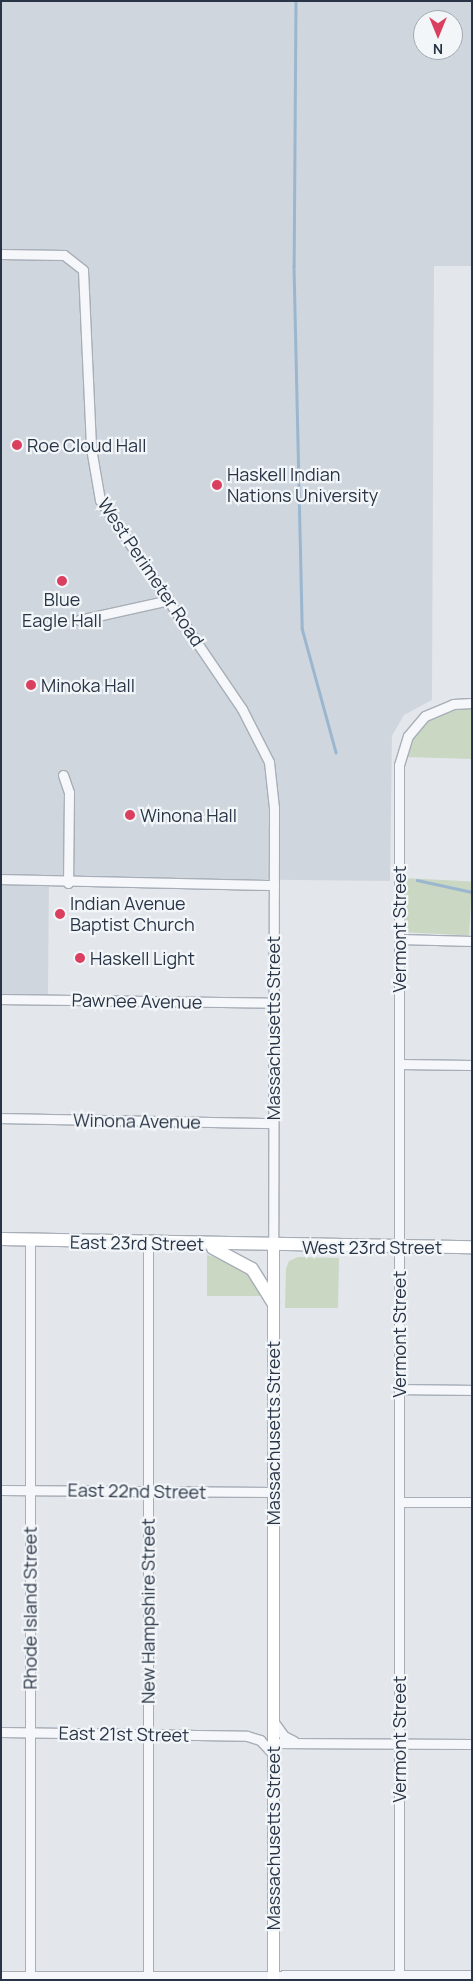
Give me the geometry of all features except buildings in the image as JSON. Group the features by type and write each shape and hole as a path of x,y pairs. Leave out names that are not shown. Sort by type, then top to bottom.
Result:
{"main road":[{"name":"East 23rd Street","path":"1,1239 273,1246"},
{"path":"204,1244 252,1269 273,1302"},
{"name":"West 23rd Street","path":"273,1246 472,1247"},
{"name":"Massachusetts Street","path":"273,1246 273,1978"}],"street":[{"name":"West Perimeter Road","path":"1,254 64,255 83,270 91,448 98,491 114,524 169,600 264,748 273,788 274,886"},
{"path":"79,620 169,600"},
{"name":"Vermont Street","path":"399,1978 400,756 408,736 425,716 453,704 472,703"},
{"path":"63,775 69,792 68,883"},
{"path":"1,878 68,883 274,886"},
{"name":"Massachusetts Street","path":"273,1246 274,886"},
{"path":"399,939 472,941"},
{"name":"Pawnee Avenue","path":"1,999 273,1003"},
{"path":"399,1064 472,1065"},
{"name":"Winona Avenue","path":"1,1118 273,1123"},
{"name":"Rhode Island Street","path":"30,1240 30,1976"},
{"name":"New Hampshire Street","path":"148,1243 148,1979"},
{"path":"399,1389 472,1390"},
{"name":"East 22nd Street","path":"1,1490 273,1492"},
{"path":"399,1502 472,1502"},
{"path":"273,1720 284,1736 296,1742"},
{"name":"East 21st Street","path":"1,1732 247,1736 273,1744 296,1742 472,1744"},
{"path":"247,1736 273,1744"},
{"path":"1,1976 148,1979 399,1978 472,1975"}],"shaded area":[{"name":"Haskell Indian Nations University","path":"1,1 472,1 472,266 434,266 432,700 404,715 392,736 390,881 49,877 48,995 1,994"}],"green space":[{"path":"472,708 472,759 406,757 414,737 431,719 442,712"},
{"path":"404,878 472,882 469,935 401,932"},
{"path":"207,1255 241,1265 264,1296 207,1296"},
{"path":"298,1257 339,1258 338,1308 285,1308 286,1269 289,1261"}],"waterway":[{"path":"296,1 294,266 302,628 336,752"},
{"path":"417,880 472,892"}],"place":[{"name":"Roe Cloud Hall","path":"17,445"},
{"name":"Haskell Indian Nations University","path":"217,485"},
{"name":"Blue Eagle Hall","path":"62,581"},
{"name":"Minoka Hall","path":"31,685"},
{"name":"Winona Hall","path":"130,815"},
{"name":"Indian Avenue Baptist Church","path":"60,914"},
{"name":"Haskell Light","path":"80,958"}]}
